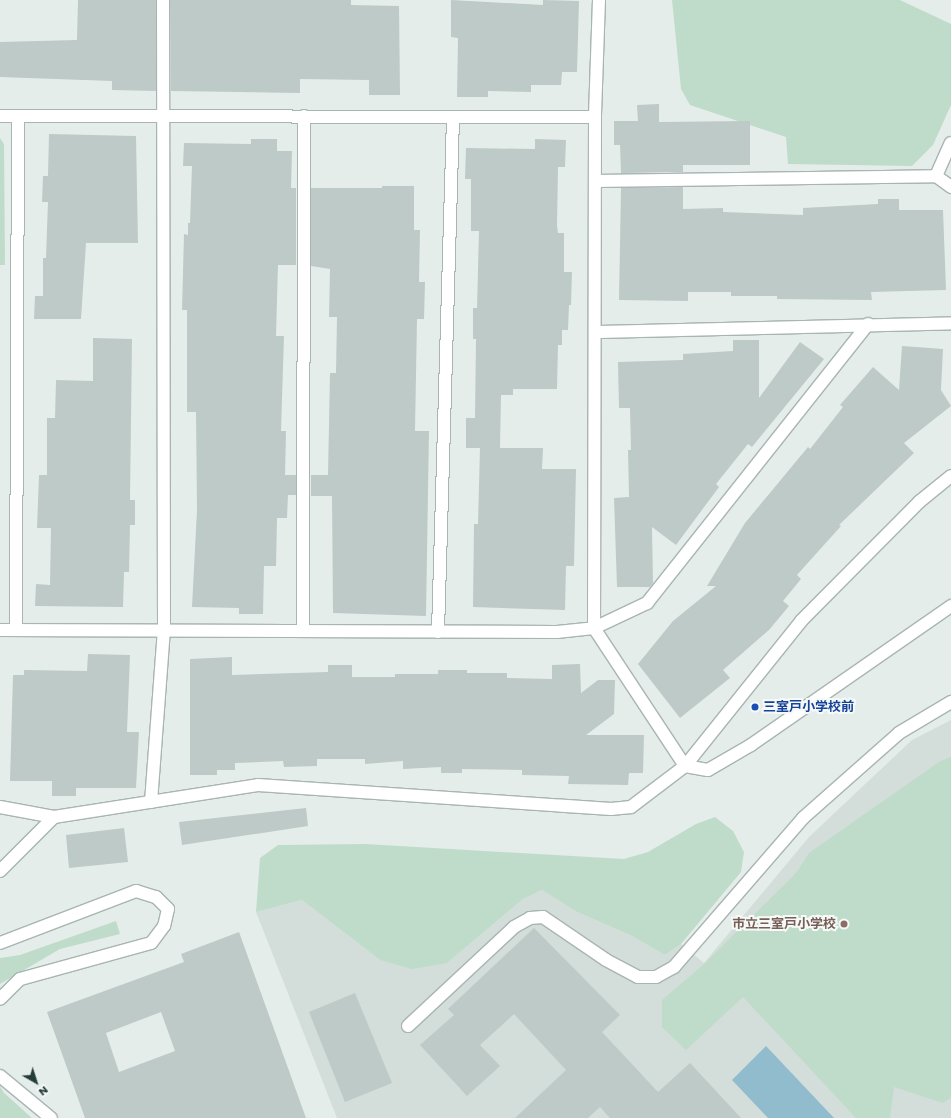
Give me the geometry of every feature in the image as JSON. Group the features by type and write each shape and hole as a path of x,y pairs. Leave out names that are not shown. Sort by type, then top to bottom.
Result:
{"street":[{"path":"151,802 164,630 163,0"},
{"path":"599,0 595,117 594,628 685,766 708,770 751,745 951,606"},
{"path":"0,116 595,117"},
{"path":"16,630 18,116"},
{"path":"303,631 304,116"},
{"path":"438,632 453,117"},
{"path":"936,176 951,143"},
{"path":"595,181 936,176 951,187"},
{"path":"595,332 951,323"},
{"path":"0,630 557,632 594,628 647,603 868,324"},
{"path":"0,808 54,816 258,785 611,809 631,807 685,766 801,621 919,502 951,476"},
{"path":"408,1026 514,926 530,918 543,917 606,960 638,977 656,977 674,967 804,818 899,733 951,702"},
{"path":"0,870 54,816"},
{"path":"0,943 136,892 156,897 168,909 164,926 151,943 20,979 0,999"},
{"path":"0,1076 51,1118"}],"shaded area":[{"name":"市立三室戸小学校","path":"951,720 951,1118 337,1118 256,912 302,900 380,960 447,963 523,899 542,890 577,912 630,935 665,955 681,944 704,963 809,837 912,740"}],"green space":[{"path":"672,0 900,0 951,24 951,105 933,145 912,166 788,164 786,137 690,105 681,89"},
{"path":"0,138 4,144 5,265 0,265"},
{"path":"951,757 951,1098 943,1103 894,1087 890,1118 856,1118 743,997 686,1050 662,1027 662,1000 704,964 796,873 809,853 939,762"},
{"path":"715,817 733,831 744,852 741,872 681,944 665,955 630,935 577,912 542,890 523,899 447,963 412,969 380,960 302,900 256,912 260,858 278,845 365,844 624,859 648,852 696,824"},
{"path":"116,921 120,934 60,949 0,984 0,958 20,955"},
{"path":"0,1086 4,1093 32,1118 0,1118"}],"water":[{"path":"766,1046 834,1118 768,1118 732,1080"}],"building":[{"path":"78,0 156,0 156,91 112,90 112,81 0,77 0,42 77,40"},
{"path":"170,0 351,0 351,5 399,6 400,95 369,95 369,80 300,79 300,93 171,91"},
{"path":"451,0 543,5 543,0 579,1 577,72 562,72 561,85 531,85 531,92 488,91 488,97 457,97 458,38 451,37"},
{"path":"659,104 659,122 750,121 750,165 683,165 683,172 621,173 620,145 614,145 614,121 638,121 637,105"},
{"path":"49,134 136,136 138,243 86,243 81,319 34,319 35,296 43,296 43,258 46,258 48,202 42,202 43,176 48,176"},
{"path":"251,139 277,139 277,151 292,151 291,188 296,188 296,265 278,265 276,336 284,336 281,431 286,431 285,475 296,475 296,495 288,495 287,518 277,518 276,566 264,566 263,614 239,614 239,608 192,607 197,510 196,412 187,412 187,310 182,310 184,234 188,235 188,223 190,223 192,166 183,166 184,143 251,144"},
{"path":"535,139 566,140 565,167 558,167 557,226 558,233 564,233 564,272 572,272 571,305 569,305 568,330 562,330 562,345 558,345 557,389 513,389 513,395 501,395 500,448 543,448 542,469 576,469 574,566 566,566 565,610 473,607 474,524 478,524 480,448 466,448 466,418 475,418 476,339 473,339 473,308 477,308 479,231 471,231 471,179 465,179 466,148 535,149"},
{"path":"382,186 414,186 414,230 420,230 419,282 425,282 424,319 417,319 415,431 429,431 426,616 333,613 332,496 311,496 311,475 328,475 330,373 336,373 337,317 329,317 330,269 311,266 311,188 382,188"},
{"path":"683,187 683,209 723,208 723,212 803,215 803,208 878,204 878,199 899,199 899,210 943,210 946,290 871,292 872,300 777,299 777,296 731,296 731,292 688,292 688,301 619,300 621,188"},
{"path":"93,338 132,339 130,500 135,500 135,525 130,525 129,572 124,572 123,607 35,606 36,584 50,585 51,528 37,528 39,475 47,475 47,418 55,418 56,380 93,381"},
{"path":"733,340 759,340 759,398 800,342 824,359 752,447 748,444 716,484 719,487 676,545 652,527 653,583 650,587 617,587 614,498 629,497 628,450 631,450 630,408 619,408 618,362 683,360 683,354 733,351"},
{"path":"902,346 943,349 941,390 951,406 904,443 914,453 839,525 841,526 797,575 801,579 783,601 789,606 769,630 723,670 730,678 680,718 638,664 673,621 716,586 707,586 745,523 808,447 810,449 843,407 840,405 873,367 899,390"},
{"path":"88,654 130,655 127,732 139,732 136,788 76,788 76,796 52,796 52,781 10,781 13,675 24,675 24,670 87,671"},
{"path":"232,657 232,675 328,672 328,665 352,665 352,677 395,677 395,674 438,674 438,670 467,670 467,673 507,673 507,678 552,679 552,665 580,664 581,693 598,680 615,680 614,714 586,735 644,735 643,773 629,773 628,785 568,784 569,776 522,775 522,770 462,769 462,773 441,773 441,767 403,769 403,761 365,764 365,759 317,759 317,766 284,767 283,761 235,763 235,770 217,770 217,775 190,775 190,659"},
{"path":"306,808 308,826 182,845 179,822"},
{"path":"124,828 128,862 69,868 66,835"},
{"path":"534,928 620,1015 602,1032 658,1092 690,1063 741,1118 610,1118 600,1107 588,1118 515,1118 566,1070 514,1014 480,1045 500,1066 467,1096 420,1045 454,1015 448,1009"},
{"path":"239,932 306,1118 85,1118 47,1012 184,962 181,954","holes":["161,1012 175,1051 119,1072 106,1033"]},
{"path":"355,993 392,1083 345,1102 309,1012"}],"place":[{"name":"三室戸小学校前","path":"755,707"},
{"name":"市立三室戸小学校","path":"844,924"}]}
